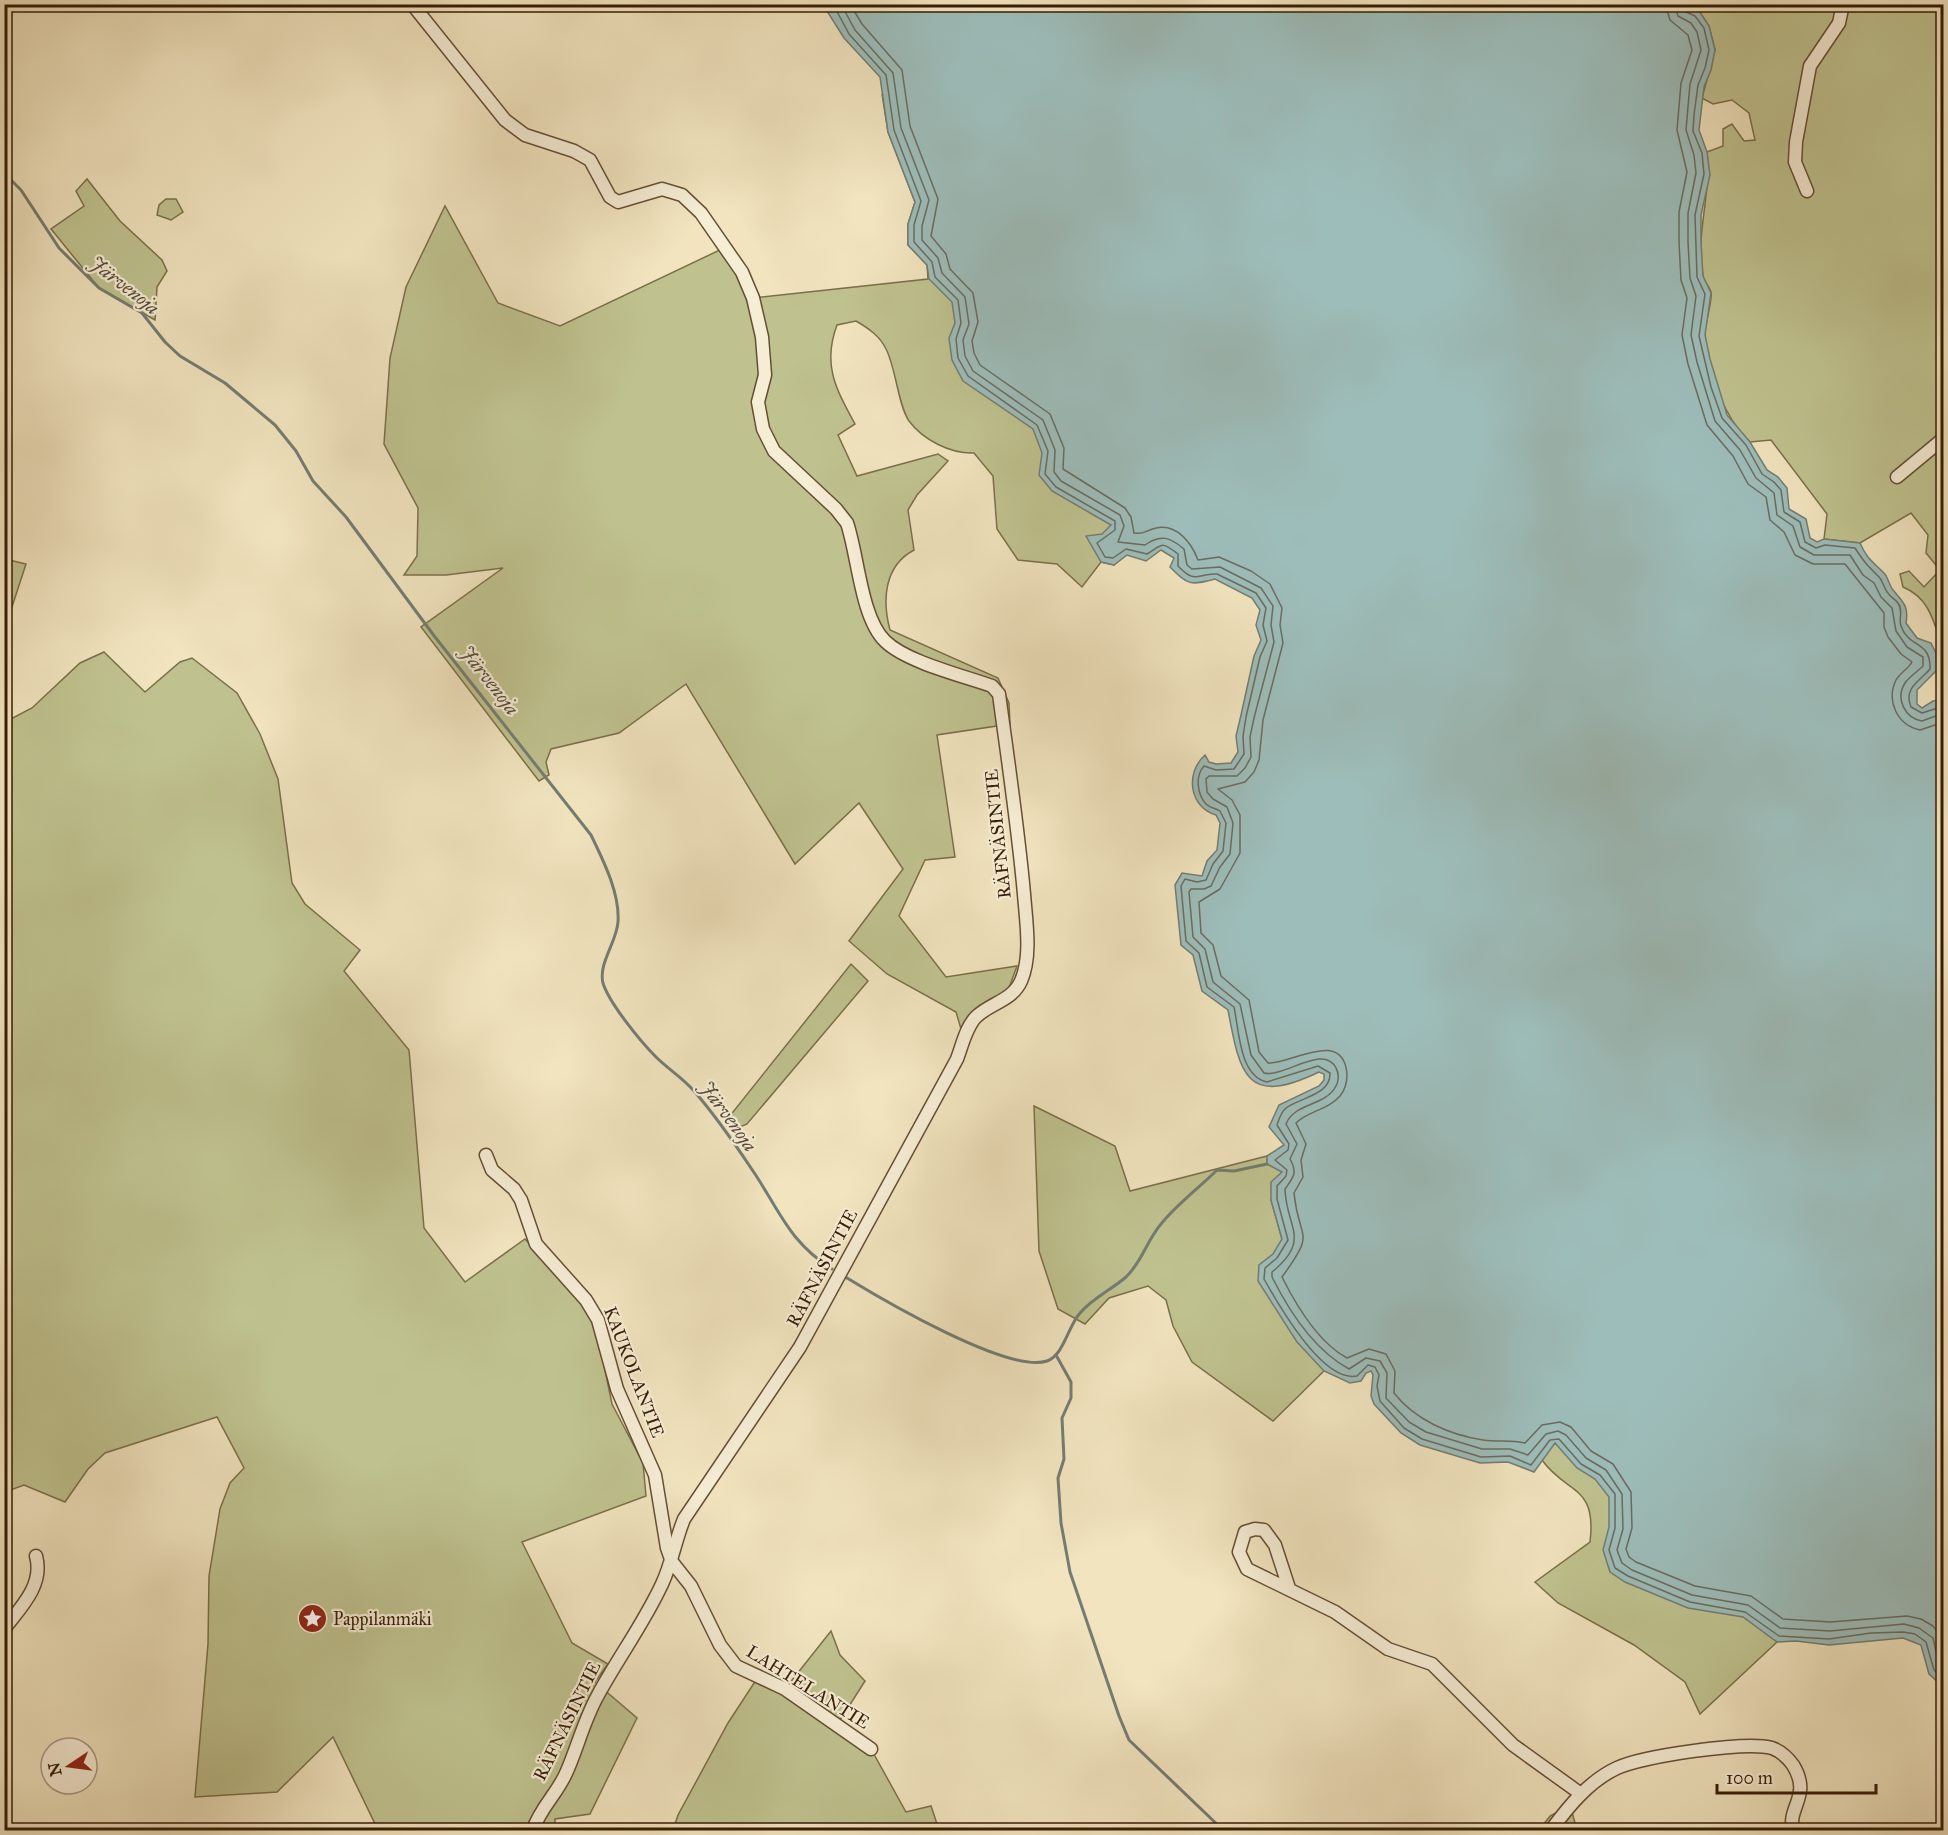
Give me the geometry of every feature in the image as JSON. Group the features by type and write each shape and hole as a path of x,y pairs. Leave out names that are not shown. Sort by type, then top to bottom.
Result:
{"street":[{"name":"RÄFNÄSINTIE","path":"412,4 505,120 525,135 574,151 590,160 610,197 618,202 662,189 682,195 701,213 742,272 753,298 762,337 765,375 758,402 763,429 774,451 836,509 847,523 874,624 885,641 903,653 992,686 999,694 1018,835 1025,913 1025,965 1021,981 1010,996 987,1008 974,1019 957,1059 800,1347 684,1520 676,1538 672,1562 661,1587 597,1697 577,1740 567,1773 537,1817 533,1830"},
{"path":"1807,191 1795,162 1796,142 1810,66 1839,23 1843,4"},
{"path":"1897,477 1944,438"},
{"name":"KAUKOLANTIE","path":"486,1155 492,1170 514,1189 521,1200 536,1244 586,1300 598,1320 617,1389 655,1475 663,1532 672,1562"},
{"path":"1289,1588 1275,1545 1264,1530 1255,1529 1245,1532 1239,1551 1247,1569 1335,1612 1388,1648 1432,1664 1513,1745 1581,1794"},
{"path":"4,1629 31,1594 39,1567 36,1556"},
{"name":"LAHTELANTIE","path":"672,1562 691,1586 706,1620 736,1666 784,1689 871,1749"},
{"path":"1551,1830 1581,1794 1617,1768 1641,1760 1676,1753 1751,1747 1771,1748 1782,1753 1793,1764 1801,1791 1798,1807 1791,1821 1793,1830"}],"green space":[{"path":"1687,5 1943,5 1943,649 1930,612 1919,598 1903,587 1900,574 1909,571 1924,587 1940,570 1926,553 1928,535 1911,513 1860,543 1824,539 1827,514 1771,440 1750,442 1740,431 1718,392 1706,348 1705,329 1711,296 1704,278 1701,260 1708,167 1707,152 1723,146 1723,129 1732,124 1744,141 1755,140 1749,113 1732,100 1713,104 1702,98 1715,50 1709,26 1699,11"},
{"path":"882,94 1137,556 1126,555 1114,565 1101,562 1082,587 1057,564 1018,560 997,529 993,476 974,453 956,451 938,444 922,434 909,421 886,349 877,336 856,321 837,325 831,352 833,376 855,424 838,435 857,476 938,454 948,461 917,495 908,510 914,550 896,565 891,574 886,596 890,630 998,678 1009,703 1010,724 937,735 955,857 925,860 899,916 946,977 1017,966 1009,988 969,1016 961,1029 956,1012 887,974 849,941 903,869 859,803 795,864 686,684 619,733 551,749 546,762 549,775 539,781 421,627 503,568 446,575 404,575 417,556 418,508 384,444 390,358 406,287 445,206 498,303 560,326 724,248 753,298 928,279 927,265 908,245 908,224 915,202 888,132"},
{"path":"87,179 120,221 162,260 167,271 157,287 155,320 99,288 51,229 84,206 76,191"},
{"path":"166,199 176,199 183,212 171,220 157,215 159,205"},
{"path":"5,559 26,564 11,610 5,619"},
{"path":"104,652 145,692 180,662 192,658 237,693 260,734 278,779 292,883 305,904 360,950 344,971 409,1050 424,1228 465,1282 525,1239 569,1286 589,1314 599,1341 612,1404 643,1463 646,1496 522,1542 572,1643 608,1664 595,1682 637,1718 590,1814 555,1819 555,1830 378,1830 333,1737 277,1792 195,1797 208,1644 209,1576 220,1509 230,1483 244,1468 217,1417 105,1453 88,1469 65,1502 24,1485 5,1492 5,722 32,708 80,663"},
{"path":"851,964 868,981 747,1124 733,1130 727,1126 729,1117"},
{"path":"1034,1106 1115,1146 1130,1191 1267,1156 1267,1164 1282,1171 1271,1200 1282,1239 1326,1347 1324,1371 1273,1421 1192,1362 1173,1326 1166,1300 1148,1286 1109,1298 1085,1324 1058,1309 1039,1251"},
{"path":"1564,1417 1804,1608 1777,1642 1700,1714 1685,1682 1634,1645 1558,1603 1535,1582 1590,1542 1591,1523 1589,1510 1584,1500 1542,1460"},
{"path":"831,1631 840,1655 865,1681 837,1725 871,1749 906,1812 931,1806 939,1830 673,1830 678,1815 728,1723 758,1677 785,1689"},
{"path":"1570,1805 1577,1830 1539,1830 1550,1816"}],"water":[{"path":"1687,4 1699,11 1709,26 1715,50 1711,70 1704,87 1699,130 1707,152 1710,175 1701,215 1703,276 1711,293 1705,335 1727,415 1750,442 1767,470 1778,477 1787,488 1789,509 1806,519 1810,538 1817,542 1824,539 1860,543 1885,575 1904,605 1907,612 1906,623 1917,638 1931,643 1936,653 1937,670 1917,690 1917,704 1922,708 1933,701 1943,700 1943,1693 1941,1685 1929,1674 1921,1645 1903,1638 1829,1645 1796,1641 1777,1642 1743,1617 1688,1608 1625,1582 1610,1572 1603,1550 1609,1527 1609,1497 1595,1479 1577,1468 1555,1443 1534,1472 1508,1462 1480,1463 1420,1445 1401,1433 1374,1404 1371,1396 1373,1375 1371,1371 1366,1373 1361,1381 1350,1383 1324,1371 1297,1342 1258,1281 1259,1265 1273,1254 1282,1239 1271,1200 1271,1182 1282,1172 1267,1164 1267,1156 1284,1145 1269,1127 1279,1105 1319,1086 1324,1080 1324,1074 1319,1072 1295,1082 1276,1086 1261,1085 1251,1078 1243,1067 1237,1052 1228,1010 1202,991 1193,955 1181,945 1175,885 1182,873 1202,876 1207,861 1217,850 1220,823 1216,815 1200,805 1195,797 1194,771 1205,755 1209,762 1231,763 1238,752 1236,736 1254,656 1261,640 1256,625 1260,610 1252,598 1215,579 1200,583 1186,581 1170,567 1174,558 1161,550 1146,561 1127,555 1114,565 1101,562 1086,536 1102,534 1111,525 1052,491 1039,475 1042,453 1033,429 963,381 952,360 949,338 955,323 952,302 929,279 927,265 908,245 908,224 915,202 888,132 880,77 844,38 827,11 827,5"}],"waterway":[{"name":"Järvenoja","path":"4,173 21,190 59,248 99,288 142,313 165,342 180,356 225,383 275,425 296,451 313,481 346,517 435,637 591,835 614,888 618,911 615,937 603,968 602,976 606,991 626,1022 650,1050 690,1086 710,1110 795,1237 817,1259 832,1269"},
{"name":"Järvenoja","path":"847,1278 946,1333 977,1346 1005,1357 1029,1362 1047,1361 1058,1353 1080,1313 1132,1271 1161,1224 1217,1170 1234,1171 1267,1164"},
{"path":"1056,1355 1071,1382 1071,1398 1062,1418 1064,1459 1058,1478 1061,1523 1070,1572 1119,1716 1129,1740 1223,1830"}],"place":[{"name":"Pappilanmäki","path":"312,1619"}]}
